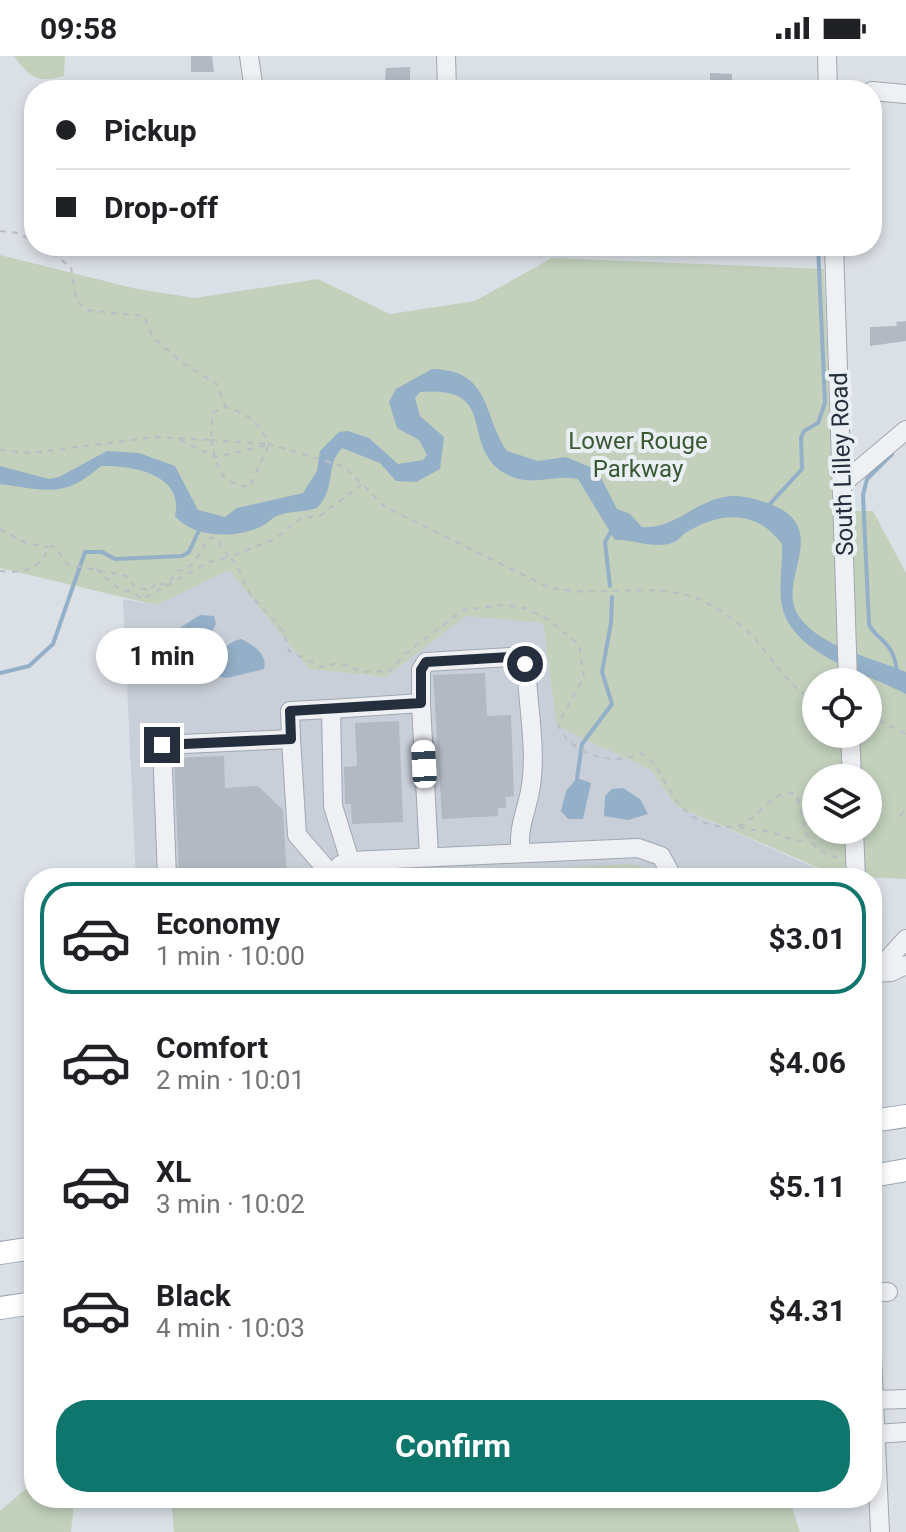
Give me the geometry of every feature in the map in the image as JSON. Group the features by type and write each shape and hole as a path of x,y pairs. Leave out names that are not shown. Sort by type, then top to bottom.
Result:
{"main road":[{"path":"882,1120 906,1116"},
{"path":"882,1174 906,1170"},
{"path":"0,1253 24,1249"},
{"path":"0,1308 24,1304"}],"street":[{"path":"249,56 253,80"},
{"path":"446,56 447,80"},
{"path":"827,56 828,80"},
{"path":"882,92 906,94"},
{"name":"South Lilley Road","path":"834,256 848,668"},
{"path":"843,483 906,430"},
{"path":"429,857 421,670 426,662 511,657 525,664 532,765 530,791 519,837 521,852"},
{"path":"322,868 297,835 290,711 421,703"},
{"path":"331,709 333,806 350,861"},
{"path":"167,868 162,745 291,739"},
{"path":"855,844 856,868"},
{"path":"338,868 350,861 646,849 661,856 668,868"},
{"path":"882,964 906,939"},
{"path":"882,973 906,965"},
{"path":"882,1400 906,1399"},
{"path":"882,1434 906,1432"},
{"path":"879,1508 880,1532"}],"path":[{"path":"0,231 24,236"},
{"path":"56,256 71,267 80,305 86,310 144,316 152,336 181,362 217,384 225,407 259,423 269,444 250,487 230,484 222,476 216,457 211,440 212,413 225,407"},
{"path":"0,450 30,453 134,439 176,439 269,444 314,457 345,467 385,507 548,587 571,593 684,594 707,603 757,641 791,684 802,691"},
{"path":"176,439 216,457 262,449 269,444"},
{"path":"96,569 119,589 132,592 136,598 149,598 167,585 177,571 184,571 199,558 208,538 216,538 229,557 275,539 301,518 320,516 363,483"},
{"path":"0,529 26,543 57,547 67,564 85,565 127,576 134,586 150,591 155,583 167,585"},
{"path":"0,571 29,571 40,563 49,547"},
{"path":"132,592 134,586"},
{"path":"882,722 906,734"},
{"path":"900,816 906,809"},
{"path":"738,825 752,832 771,832 788,841 802,841"}],"shaded area":[{"path":"229,569 309,669 386,677 466,615 543,623 558,726 651,770 676,806 816,868 136,868 123,599 156,605"}],"green space":[{"path":"14,56 65,56 64,76 47,79 35,77"},
{"name":"Lower Rouge Parkway","path":"0,255 137,289 195,298 318,279 390,314 475,301 552,258 824,269 833,511 873,511 906,573 906,879 882,878 882,868 819,868 676,806 651,770 557,726 543,623 466,616 386,677 309,669 229,570 156,605 0,568"},
{"path":"631,864 648,868 553,868"},
{"path":"24,1491 24,1508 73,1508 71,1532 0,1532 0,1511"},
{"path":"172,1508 792,1508 800,1532 174,1532"}],"water":[{"path":"432,369 451,371 466,377 483,397 507,451 538,461 566,457 597,470 617,509 630,514 642,527 668,522 704,504 730,496 776,506 793,518 800,533 793,600 798,615 807,626 833,643 906,672 906,694 882,683 882,668 850,668 813,648 797,635 786,619 781,600 782,544 761,525 737,517 725,518 699,525 664,545 615,540 578,479 524,480 506,474 492,462 483,448 470,407 461,398 445,392 420,392 415,398 420,416 444,437 440,469 416,482 396,481 380,463 342,448 334,462 327,493 317,508 279,515 254,530 242,533 205,533 183,524 175,516 176,502 172,490 164,481 127,467 101,466 76,484 54,490 0,484 0,466 49,479 59,477 107,451 139,453 175,466 198,510 225,517 237,508 303,493 317,471 320,451 339,432 348,431 369,438 398,464 423,460 427,455 419,440 397,428 389,402 396,389"},
{"path":"200,615 214,616 216,624 198,657 192,678 183,682 173,673 170,651 178,629"},
{"path":"241,639 261,654 264,669 227,678 215,676 212,669 220,654 231,643"},
{"path":"577,778 591,783 583,819 568,819 561,811 566,791"},
{"path":"623,788 640,799 648,814 628,820 604,816 605,796 612,789"}],"building":[{"path":"191,56 212,56 214,72 191,72"},
{"path":"410,67 410,80 385,80 386,68"},
{"path":"710,73 732,74 732,80 710,80"},
{"path":"906,321 906,341 870,346 870,327 897,326 896,322"},
{"path":"485,673 487,716 511,715 514,796 506,797 506,808 498,808 498,816 442,819 433,675"},
{"path":"399,721 403,822 352,824 351,804 345,804 344,767 357,766 355,723"},
{"path":"224,756 225,788 258,786 283,810 286,868 179,868 174,758"}],"waterway":[{"path":"768,506 802,469 801,438 804,431 818,423 825,403 818,256"},
{"path":"892,454 867,479 863,495 869,624 892,652 897,671"},
{"path":"0,673 29,666 53,644 85,552 102,552 115,559 182,556 189,552 201,526"},
{"path":"610,586 605,542 613,528"},
{"path":"577,778 582,744 612,704 602,672 611,623 612,597"}],"route":[{"path":"162,745 291,739 290,711 421,703 421,670 426,662 511,657 525,664"}]}
